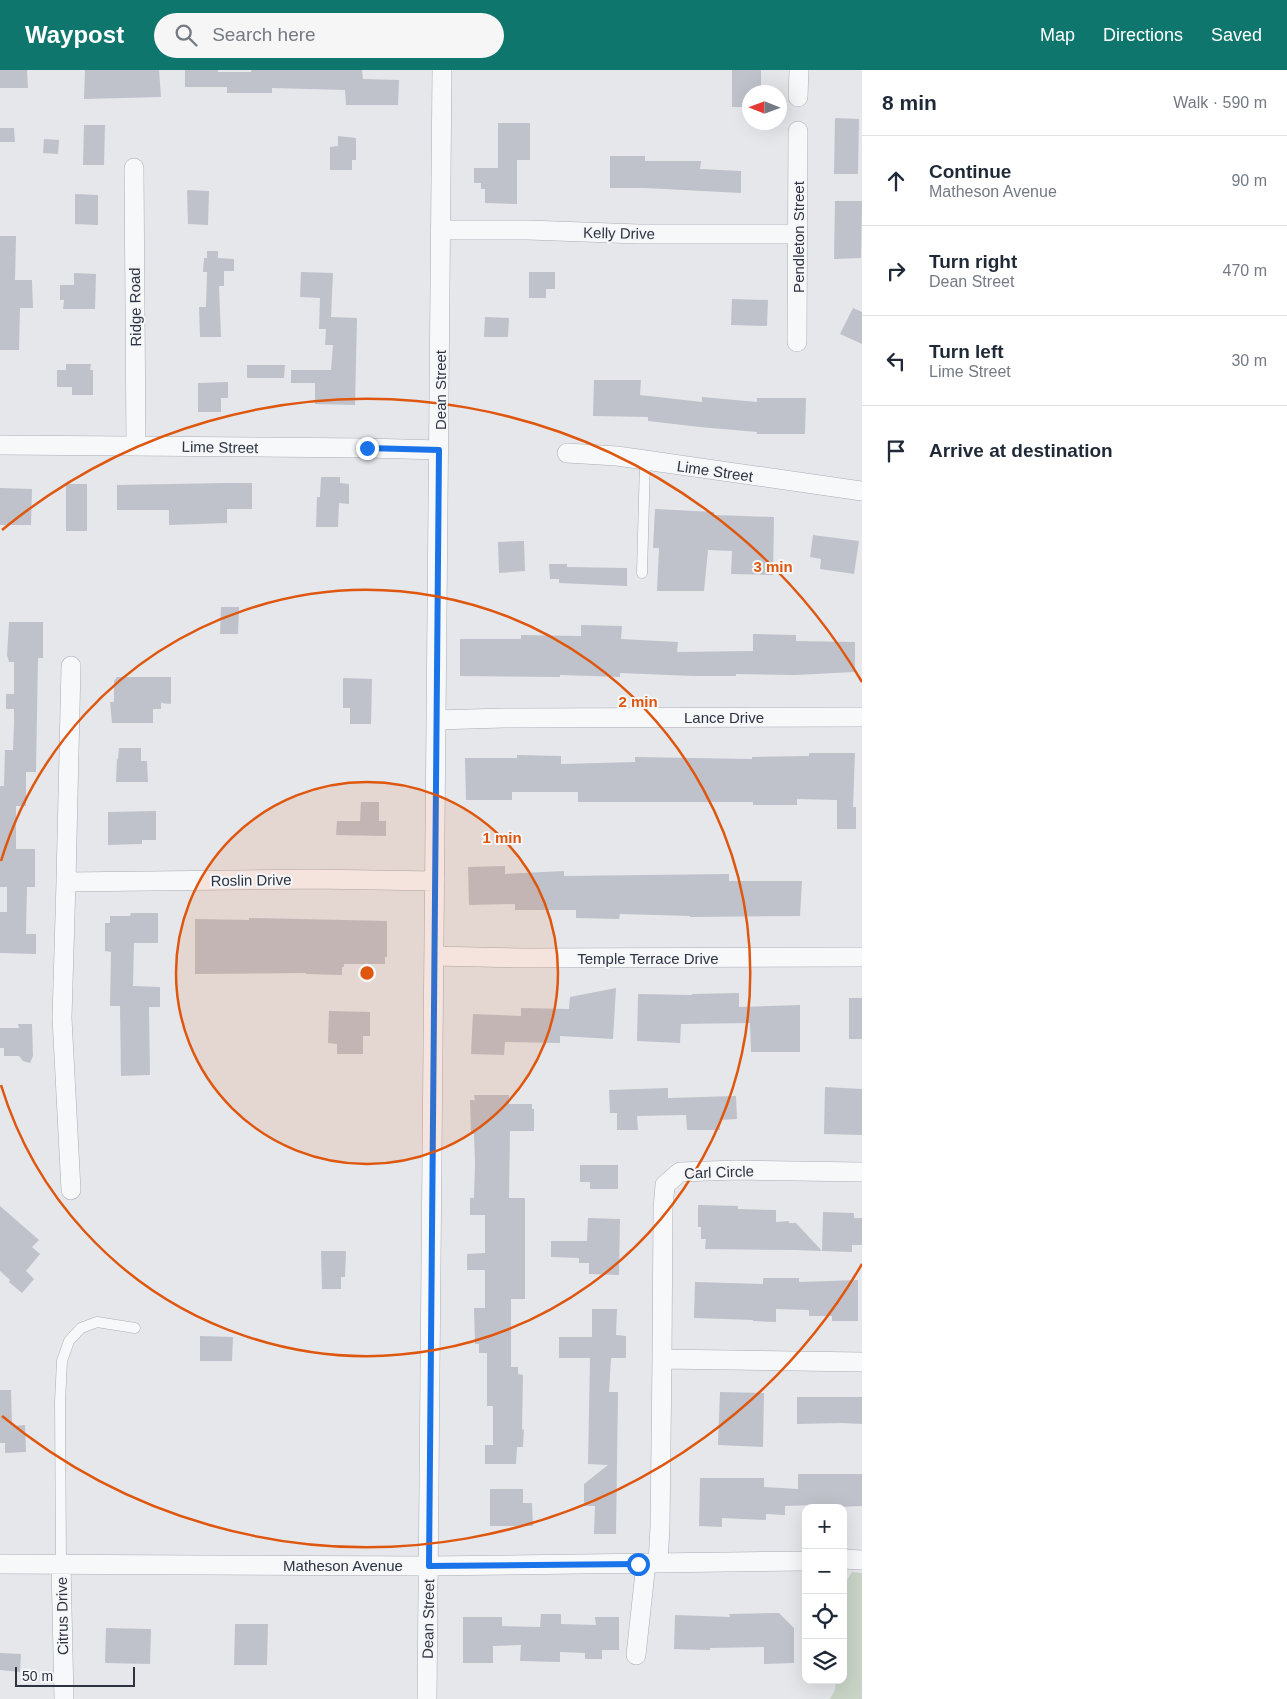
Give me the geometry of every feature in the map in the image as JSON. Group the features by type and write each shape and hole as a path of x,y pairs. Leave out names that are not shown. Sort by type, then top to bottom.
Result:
{"street":[{"name":"Dean Street","path":"427,1699 442,70"},
{"path":"798,97 799,70"},
{"name":"Pendleton Street","path":"797,342 798,131"},
{"name":"Ridge Road","path":"134,168 136,446"},
{"name":"Kelly Drive","path":"440,230 528,230 639,234 798,234"},
{"name":"Lime Street","path":"0,445 439,450"},
{"name":"Lime Street","path":"567,453 617,456 862,491"},
{"path":"71,666 62,1018 71,1190"},
{"name":"Lance Drive","path":"436,720 504,718 862,717"},
{"name":"Roslin Drive","path":"66,882 313,879 435,881"},
{"name":"Temple Terrace Drive","path":"434,956 524,958 862,957"},
{"name":"Carl Circle","path":"636,1655 660,1527 663,1209 665,1185 680,1172 736,1170 862,1172"},
{"path":"662,1359 862,1362"},
{"path":"847,1559 862,1560"},
{"name":"Matheson Avenue","path":"0,1564 429,1566 802,1560"},
{"name":"Citrus Drive","path":"61,1564 64,1699"}],"lane":[{"path":"642,573 645,460"},
{"path":"61,1564 60,1402 62,1361 69,1341 81,1328 97,1322 136,1328"}],"shaded area":[{"path":"852,1572 862,1573 862,1699 830,1699 835,1690 836,1684 847,1684 847,1580"}],"building":[{"path":"0,70 27,70 28,88 0,88"},
{"path":"85,70 159,70 161,97 84,99"},
{"path":"185,70 251,72 251,70 362,70 363,79 399,80 398,105 346,105 345,90 272,88 272,93 227,93 227,87 185,87"},
{"path":"732,70 761,70 761,85 742,85 742,107 732,107"},
{"path":"835,118 859,119 858,174 834,174"},
{"path":"498,123 530,123 530,160 517,160 517,204 485,203 485,189 481,189 481,183 474,183 474,168 498,168"},
{"path":"84,125 105,125 104,165 83,165"},
{"path":"0,128 14,128 15,142 0,142"},
{"path":"338,136 356,138 356,160 352,160 352,170 330,170 330,147 338,146"},
{"path":"44,139 59,140 58,154 43,153"},
{"path":"610,156 645,156 645,161 701,161 700,169 741,171 741,193 610,188"},
{"path":"187,190 209,191 208,225 188,224"},
{"path":"75,194 98,195 98,225 75,224"},
{"path":"835,201 862,201 861,258 834,259"},
{"path":"0,236 16,236 15,280 32,280 33,308 20,308 19,350 0,350"},
{"path":"207,251 218,251 218,258 234,259 234,271 224,271 224,286 219,286 221,337 200,337 199,307 206,307 207,272 203,272 204,258 207,258"},
{"path":"301,272 333,273 331,317 357,318 355,405 315,404 315,383 291,383 291,370 331,370 333,345 325,345 326,329 319,329 320,298 300,297"},
{"path":"529,272 555,272 555,289 546,289 546,298 529,298"},
{"path":"74,273 96,274 95,309 63,309 64,300 60,300 60,285 74,285"},
{"path":"732,299 768,300 767,326 731,325"},
{"path":"853,308 862,312 862,344 840,334"},
{"path":"485,317 509,318 508,337 484,337"},
{"path":"66,364 91,364 90,370 93,370 93,395 72,395 72,387 57,387 57,370 66,370"},
{"path":"247,365 285,365 284,378 247,378"},
{"path":"594,380 641,380 640,395 702,402 702,397 757,402 757,398 806,398 805,434 757,434 757,432 648,421 648,417 593,416"},
{"path":"228,382 228,398 221,398 221,412 198,412 198,383"},
{"path":"321,477 340,477 340,483 349,484 349,504 339,503 338,527 316,527 317,497 320,497"},
{"path":"252,483 252,509 227,509 227,523 169,525 169,510 117,510 117,485"},
{"path":"66,484 87,484 87,531 66,531"},
{"path":"0,488 32,489 31,525 0,525"},
{"path":"655,509 714,512 714,515 774,517 773,575 731,574 732,551 708,550 704,591 657,591 659,548 653,548"},
{"path":"813,535 859,541 854,574 820,569 821,559 810,557"},
{"path":"524,541 525,571 499,573 498,542"},
{"path":"549,564 567,564 567,567 627,568 627,586 559,583 559,579 550,579"},
{"path":"221,607 239,607 238,634 220,634"},
{"path":"9,622 43,622 43,658 38,658 36,772 26,772 26,806 16,806 16,849 35,849 35,887 27,887 26,934 36,934 36,954 0,953 0,912 7,912 7,887 0,887 0,786 4,786 5,750 13,750 14,723 14,709 6,709 6,694 14,694 14,662 9,662 7,655"},
{"path":"581,625 622,626 621,639 678,642 677,652 753,651 753,634 796,635 796,641 855,642 855,672 795,675 736,674 736,676 620,673 620,677 560,675 560,677 460,676 460,639 521,639 521,635 581,636"},
{"path":"117,677 171,677 171,704 161,703 161,709 153,709 153,723 112,723 110,702 114,702 114,681"},
{"path":"343,678 372,679 371,724 350,724 350,708 343,708"},
{"path":"119,748 141,748 141,761 147,761 148,782 116,782"},
{"path":"809,753 855,753 853,807 856,807 856,829 837,829 837,800 797,799 797,805 753,805 753,802 578,802 578,792 512,792 512,800 466,800 465,758 517,758 517,755 561,756 561,764 635,762 635,757 752,759 752,757 809,756"},
{"path":"361,802 379,802 379,821 386,821 386,836 336,835 337,821 360,821"},
{"path":"156,811 156,840 142,840 142,844 108,845 108,812"},
{"path":"505,866 505,874 564,871 564,876 729,874 729,881 802,881 800,916 690,917 620,914 619,919 576,918 576,910 515,910 515,904 469,905 468,867"},
{"path":"131,913 158,913 158,943 134,943 133,986 160,987 160,1007 149,1007 150,1075 121,1076 120,1006 110,1006 111,952 105,951 105,923 110,923 110,916 130,916"},
{"path":"249,918 387,921 387,957 385,957 385,964 344,964 342,975 306,973 195,974 195,919 249,920"},
{"path":"616,988 613,1039 560,1036 560,1043 505,1042 504,1055 471,1054 473,1014 521,1016 521,1008 569,1009 570,997"},
{"path":"739,993 739,1007 800,1005 800,1052 751,1052 750,1023 681,1024 680,1043 637,1041 638,994 692,995"},
{"path":"849,998 862,998 862,1039 849,1039"},
{"path":"329,1011 370,1012 370,1036 363,1036 363,1054 337,1054 337,1044 328,1043"},
{"path":"18,1024 32,1024 33,1056 30,1063 23,1061 19,1056 4,1056 4,1048 0,1048 0,1028 19,1028"},
{"path":"825,1087 862,1089 862,1135 824,1134"},
{"path":"668,1088 668,1098 736,1096 737,1119 719,1120 720,1130 687,1130 686,1115 637,1116 638,1130 617,1130 617,1113 610,1113 609,1090"},
{"path":"474,1095 509,1095 509,1104 532,1104 532,1109 534,1109 534,1131 510,1131 509,1198 525,1198 525,1299 511,1299 511,1367 518,1367 518,1374 523,1375 523,1447 517,1447 516,1464 485,1464 485,1445 493,1445 493,1406 487,1406 487,1353 479,1353 479,1344 475,1344 474,1308 485,1308 485,1270 467,1270 467,1254 485,1253 485,1215 470,1215 470,1198 474,1198 475,1163 474,1134 471,1134 470,1100 475,1100"},
{"path":"580,1165 618,1165 618,1189 590,1189 590,1182 580,1182"},
{"path":"698,1205 738,1206 738,1209 776,1210 776,1222 789,1221 789,1223 796,1223 822,1251 705,1249 706,1239 701,1239 701,1227 698,1227"},
{"path":"0,1206 39,1240 32,1247 40,1254 26,1271 34,1279 22,1293 0,1271"},
{"path":"823,1212 854,1213 854,1218 862,1218 862,1245 852,1245 852,1252 822,1251"},
{"path":"588,1218 620,1219 619,1275 589,1274 589,1263 579,1263 579,1258 551,1257 551,1241 587,1241"},
{"path":"321,1251 346,1251 345,1277 341,1277 341,1289 322,1289"},
{"path":"763,1278 799,1278 799,1282 858,1280 858,1321 832,1321 832,1316 809,1316 809,1310 776,1309 776,1322 694,1318 695,1282 763,1284"},
{"path":"592,1309 617,1309 616,1335 626,1336 626,1358 611,1358 609,1392 618,1392 616,1534 594,1534 595,1506 584,1506 584,1484 608,1465 588,1464 590,1358 559,1358 559,1337 592,1337"},
{"path":"200,1336 233,1337 232,1361 200,1361"},
{"path":"0,1390 11,1390 12,1426 25,1425 26,1452 5,1453 5,1443 0,1443"},
{"path":"720,1392 764,1393 763,1447 718,1445"},
{"path":"797,1397 862,1397 862,1424 797,1424"},
{"path":"798,1474 862,1474 862,1506 802,1504 785,1506 785,1515 766,1514 766,1520 722,1518 722,1527 699,1526 700,1478 764,1478 764,1487 798,1489"},
{"path":"490,1489 523,1489 523,1503 532,1503 533,1526 490,1526"},
{"path":"779,1613 794,1628 794,1663 764,1664 764,1647 710,1648 710,1650 674,1649 675,1615 730,1617 729,1614"},
{"path":"541,1614 561,1614 561,1624 596,1625 595,1617 619,1617 619,1650 602,1650 602,1659 585,1659 585,1653 560,1652 560,1662 520,1661 521,1645 493,1646 493,1663 463,1663 463,1617 502,1617 502,1626 540,1627"},
{"path":"235,1624 268,1624 267,1665 234,1665"},
{"path":"106,1628 151,1629 150,1664 105,1663"},
{"path":"0,1653 21,1654 20,1672 0,1670"}],"route":[{"path":"367,448 439,450 429,1566 638,1564"}]}
